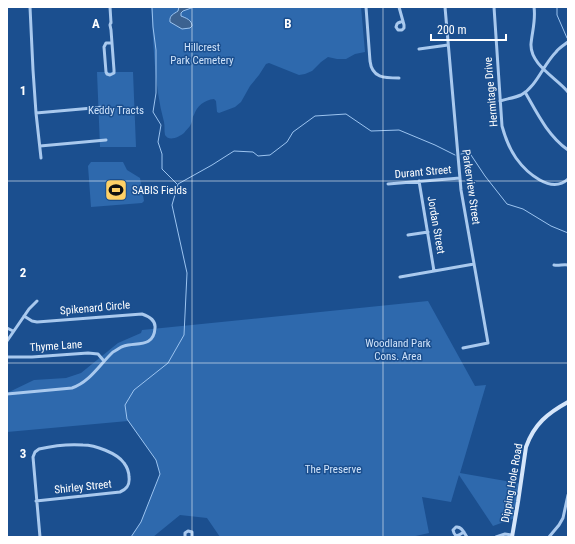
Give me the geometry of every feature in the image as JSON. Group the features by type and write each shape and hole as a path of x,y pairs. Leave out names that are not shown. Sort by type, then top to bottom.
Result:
{"main road":[{"name":"Dipping Hole Road","path":"512,536 529,439 544,418 568,402"}],"street":[{"path":"30,7 36,113 42,158"},
{"path":"110,7 110,27 111,30 112,43 114,71 113,74 110,75 106,72 104,46 106,43 112,43"},
{"path":"366,7 370,61 372,68 376,74 381,76 398,78"},
{"path":"399,7 403,21"},
{"name":"Parkerview Street","path":"445,7 462,196 488,343 463,348"},
{"name":"Hermitage Drive","path":"494,7 502,126 510,148 527,171 548,184 559,184 568,179"},
{"path":"534,7 534,25 531,44 533,55 543,69 563,85 568,92"},
{"path":"500,101 519,96 525,92 555,52 568,42"},
{"path":"419,49 448,45"},
{"path":"525,92 551,134 568,150"},
{"path":"36,113 104,107"},
{"path":"40,146 106,140"},
{"name":"Durant Street","path":"388,184 460,178"},
{"name":"Jordan Street","path":"419,181 434,271"},
{"path":"408,235 428,232"},
{"path":"400,277 474,264"},
{"path":"554,265 568,265"},
{"path":"7,341 29,309 37,301"},
{"name":"Spikenard Circle","path":"7,394 72,388 78,386 94,373 104,361 118,349 124,346 147,342 151,340 155,331 153,321 149,316 142,314 37,322 24,316"},
{"path":"7,328 13,331"},
{"name":"Thyme Lane","path":"7,357 32,357 88,353 98,354 104,361"},
{"name":"Shirley Street","path":"36,501 120,492 125,490 129,485 128,471 125,464 119,458 107,451 92,446 78,445 39,449 35,452 33,458 36,501 40,537"},
{"path":"549,537 562,522 567,513 568,495"},
{"path":"185,537 185,533 188,531 192,532 192,537"},
{"path":"464,532 467,537"},
{"path":"496,537 506,534 512,536"}],"green space":[{"name":"Hillcrest Park Cemetery","path":"151,7 361,7 365,52 355,54 346,59 328,57 312,71 299,75 269,63 266,64 250,86 241,102 235,107 219,113 217,112 216,101 214,99 207,101 201,104 197,109 192,122 184,133 177,137 169,138 165,135 158,94"},
{"name":"Keddy Tracts","path":"97,72 133,72 136,147 100,147"},
{"name":"SABIS Fields","path":"91,162 123,162 127,170 140,178 144,201 142,203 91,207 88,166"},
{"path":"428,301 475,386 486,385 460,473 522,484 515,518 493,526 459,475 451,502 422,497 429,533 411,537 220,537 207,518 180,515 153,537 131,537 141,522 160,474 156,460 128,421 7,432 7,393 34,380 66,378 81,373 118,343 141,333 142,330"}],"shaded area":[{"path":"179,7 194,7 181,13 181,16 191,22 192,26 190,28 182,29 170,22 171,16 178,11"}],"waterway":[{"path":"152,7 156,50 156,93 153,112 161,125 158,142 162,154 162,169 177,184"},
{"path":"557,7 557,15 567,38"},
{"path":"131,537 141,522 160,474 156,460 127,419 125,405 134,390 168,363 184,335 187,273 172,205 178,184 234,151 253,152 258,156 270,155 287,142 293,132 315,116 346,114 371,131 399,130 455,155"},
{"path":"461,154 469,152 485,176 507,204 523,209 551,226 568,233"}],"place":[{"name":"SABIS Fields","path":"116,190"}],"park label":[{"name":"Woodland Park Cons. Area","path":"398,349"},
{"name":"The Preserve","path":"333,469"}]}
